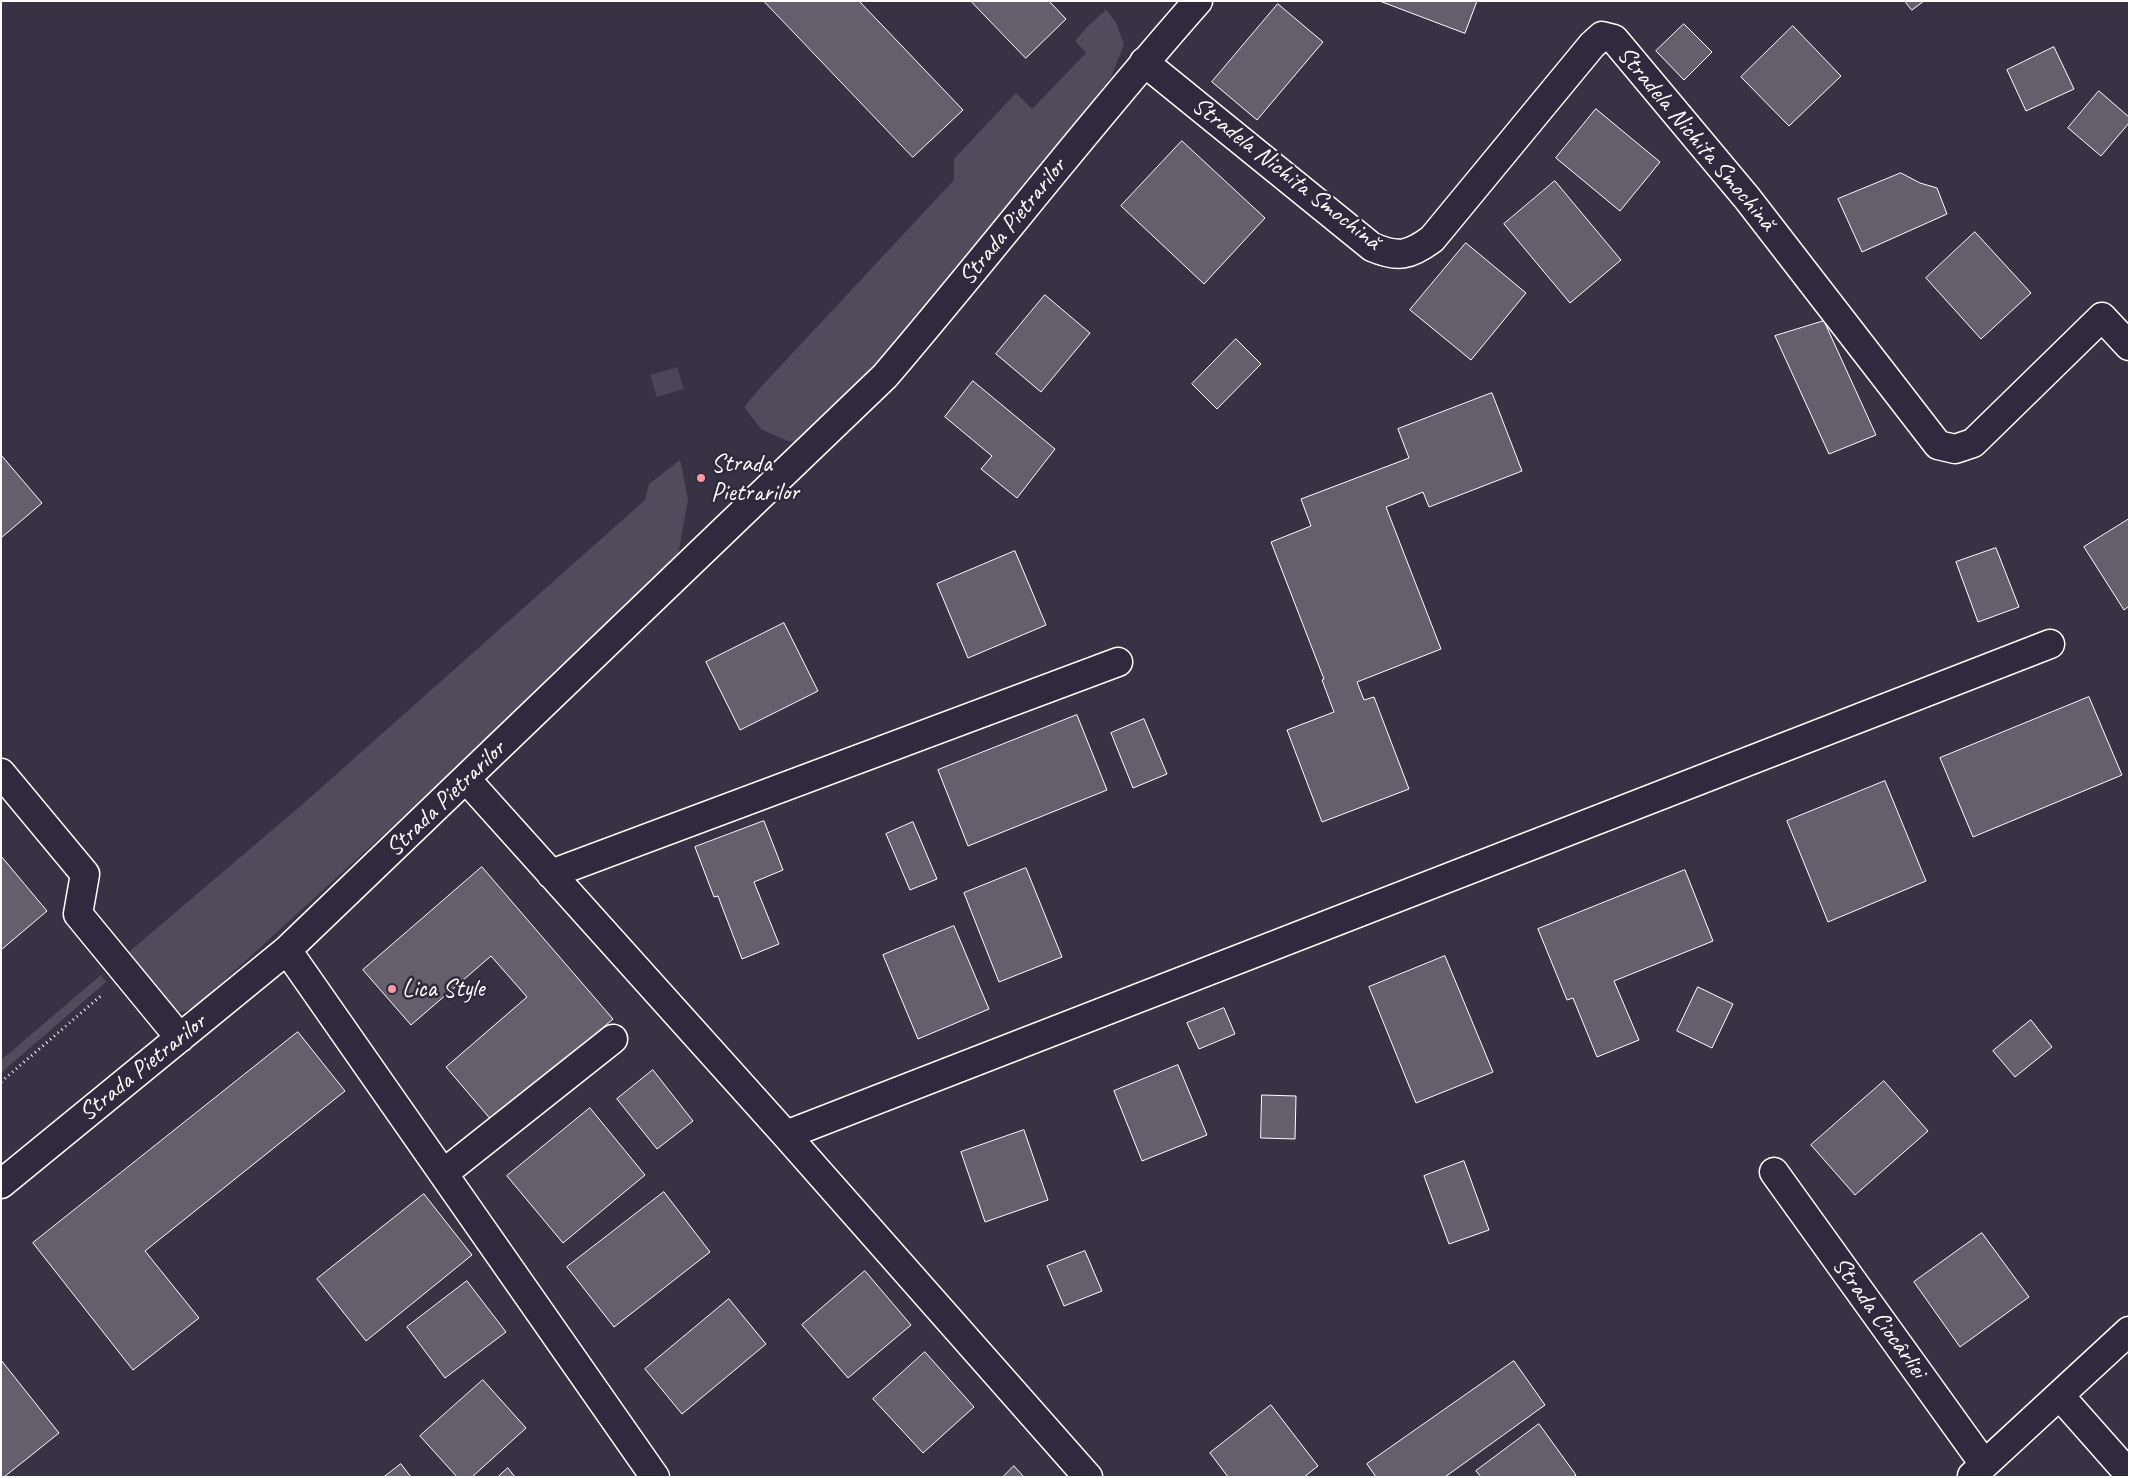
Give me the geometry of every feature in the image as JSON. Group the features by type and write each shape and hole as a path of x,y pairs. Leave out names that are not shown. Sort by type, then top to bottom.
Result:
{"street":[{"name":"Strada Pietrarilor","path":"1,1184 287,950 885,376 963,285 1144,62 1198,1"},
{"name":"Stradela Nichita Smochină","path":"1144,62 1372,247 1388,254 1402,255 1418,250 1432,239 1592,45 1602,36 1614,38 1747,198 1938,444 1955,449 1973,443 2102,316 2129,346"},
{"path":"786,1135 2050,644"},
{"path":"551,874 1118,662"},
{"path":"1,773 85,874 78,914 180,1038"},
{"path":"466,779 786,1135 1088,1477"},
{"path":"287,950 656,1477"},
{"path":"444,1173 613,1039"},
{"name":"Strada Ciocârliei","path":"1774,1172 1978,1470 2129,1331"},
{"path":"2060,1396 2129,1474"}],"path":[{"path":"1,1082 126,974"}],"shaded area":[{"path":"1106,10 1116,22 1124,45 1111,77 1056,148 849,397 800,445 761,429 744,407 954,180 954,159 1016,93 1032,109 1086,53 1075,41"},
{"path":"680,460 688,499 677,561 641,599 193,1009 174,1013 123,957 304,803 645,500 649,484"},
{"path":"101,975 106,982 1,1073 1,1060"}],"building":[{"path":"764,1 859,1 963,110 913,157"},
{"path":"971,1 1049,1 1066,19 1026,58"},
{"path":"1380,1 1477,1 1465,33"},
{"path":"1905,1 1924,1 1912,10"},
{"path":"1278,4 1323,42 1257,120 1212,82"},
{"path":"1684,24 1712,52 1684,80 1656,51"},
{"path":"1793,26 1841,76 1789,126 1741,77"},
{"path":"2054,47 2074,89 2026,111 2007,70"},
{"path":"2099,91 2129,117 2129,123 2101,156 2068,128"},
{"path":"1596,109 1660,162 1620,211 1556,158"},
{"path":"1182,141 1265,218 1204,284 1121,206"},
{"path":"1901,173 1920,183 1937,188 1947,214 1862,252 1838,199"},
{"path":"1555,181 1621,260 1570,303 1504,224"},
{"path":"1975,232 2031,293 1981,339 1926,278"},
{"path":"1466,243 1526,293 1471,360 1410,310"},
{"path":"1045,295 1090,333 1041,392 996,354"},
{"path":"1824,321 1876,435 1829,454 1775,336"},
{"path":"1236,339 1261,364 1217,409 1192,384"},
{"path":"973,381 1055,449 1017,498 981,469 992,456 945,417"},
{"path":"1492,393 1522,471 1429,507 1423,492 1386,507 1441,649 1357,682 1364,700 1374,697 1409,789 1322,822 1287,730 1334,712 1322,680 1324,679 1271,542 1311,526 1301,499 1409,458 1398,429"},
{"path":"1,455 42,503 1,538"},
{"path":"2129,519 2129,606 2124,610 2084,547"},
{"path":"1996,548 2019,607 1978,622 1956,562"},
{"path":"1015,551 1046,625 968,658 937,584"},
{"path":"784,623 818,691 740,730 706,662"},
{"path":"2089,697 2122,775 1973,837 1940,758"},
{"path":"1077,715 1107,790 968,846 938,770"},
{"path":"1144,719 1167,774 1133,788 1111,733"},
{"path":"1885,781 1926,881 1828,922 1787,821"},
{"path":"764,821 783,870 754,882 779,944 742,959 718,896 714,897 695,847"},
{"path":"913,822 937,879 910,890 886,834"},
{"path":"1,856 47,911 1,950"},
{"path":"482,867 613,1019 493,1122 446,1067 527,997 491,956 411,1025 363,970"},
{"path":"1026,868 1062,957 999,982 964,893"},
{"path":"1685,870 1713,941 1614,981 1639,1040 1597,1057 1573,998 1567,1000 1538,929"},
{"path":"954,926 989,1009 918,1039 883,955"},
{"path":"1445,956 1493,1072 1416,1103 1369,987"},
{"path":"1698,987 1733,1004 1712,1048 1677,1031"},
{"path":"1224,1008 1235,1034 1199,1049 1187,1023"},
{"path":"2031,1020 2052,1047 2015,1077 1993,1051"},
{"path":"298,1032 345,1091 145,1251 199,1318 133,1370 33,1243"},
{"path":"1178,1065 1207,1135 1142,1161 1114,1091"},
{"path":"653,1070 693,1121 657,1149 617,1099"},
{"path":"1884,1081 1928,1131 1855,1195 1811,1145"},
{"path":"1262,1095 1296,1096 1295,1139 1261,1138"},
{"path":"590,1108 645,1175 563,1243 507,1176"},
{"path":"1024,1130 1048,1200 985,1222 961,1152"},
{"path":"1464,1161 1489,1230 1449,1244 1424,1176"},
{"path":"664,1192 710,1252 614,1327 567,1267"},
{"path":"424,1194 472,1255 366,1341 317,1279"},
{"path":"1982,1233 2029,1297 1960,1347 1914,1282"},
{"path":"1085,1251 1102,1291 1064,1306 1047,1266"},
{"path":"865,1271 911,1325 848,1378 802,1325"},
{"path":"467,1281 506,1332 445,1378 407,1327"},
{"path":"729,1299 766,1344 682,1414 645,1369"},
{"path":"925,1352 974,1407 923,1453 873,1399"},
{"path":"1,1360 59,1433 4,1477 1,1477"},
{"path":"1514,1361 1545,1405 1445,1477 1376,1477 1367,1464"},
{"path":"483,1380 526,1428 472,1477 457,1477 420,1436"},
{"path":"1271,1405 1318,1466 1304,1477 1228,1477 1210,1453"},
{"path":"1539,1424 1576,1475 1573,1477 1481,1477 1476,1471"},
{"path":"401,1464 411,1477 384,1477"},
{"path":"1014,1466 1024,1477 1003,1477"},
{"path":"508,1468 515,1477 498,1477"}],"tunnel":[{"path":"664,371 670,393"}],"place":[{"name":"Strada Pietrarilor","path":"701,478"},
{"name":"Lica Style","path":"392,989"}]}
